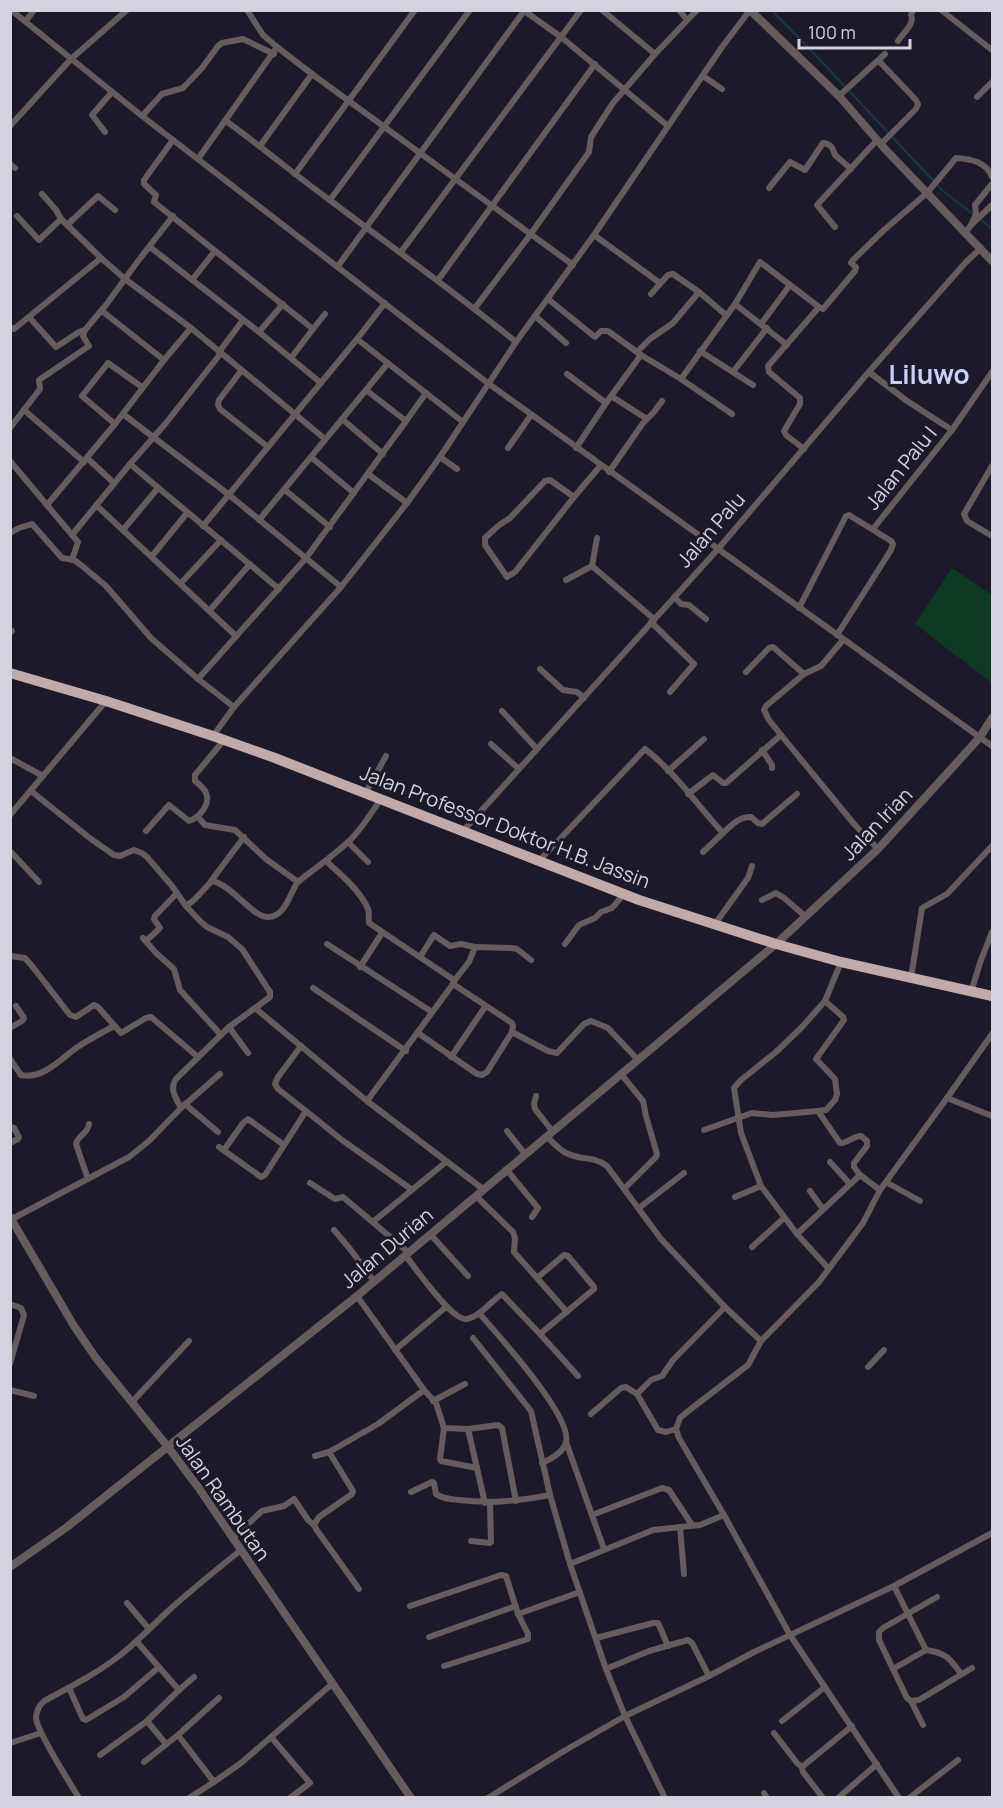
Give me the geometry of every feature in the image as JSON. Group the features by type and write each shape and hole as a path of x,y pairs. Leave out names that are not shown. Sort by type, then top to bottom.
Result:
{"highway":[{"name":"Jalan Professor Doktor H.B. Jassin","path":"10,673 213,736 366,792 624,894 715,924 841,962 993,996"}],"street":[{"path":"11,10 142,116 489,384 993,746"},
{"path":"26,21 34,10"},
{"path":"10,126 72,59 127,10"},
{"path":"247,10 262,35 276,50 350,100 573,265"},
{"path":"295,174 415,10"},
{"path":"330,201 470,10"},
{"path":"401,252 581,10"},
{"path":"602,10 655,54"},
{"path":"679,10 687,20"},
{"path":"213,736 234,707 340,587 407,503 516,342 573,265 722,47 750,10 841,94 879,142 930,190 993,261"},
{"path":"898,40 912,23 913,10"},
{"path":"338,266 524,11 595,64 668,126"},
{"path":"475,308 531,235 589,152 591,137 614,103 655,54 697,11"},
{"path":"947,12 993,50"},
{"path":"142,116 162,94 183,88 202,69 222,43 243,39 276,50"},
{"path":"198,159 276,50"},
{"path":"841,94 885,54"},
{"path":"835,227 817,205 851,169 916,109 918,104 879,61"},
{"path":"438,280 595,64"},
{"path":"260,146 312,74"},
{"path":"703,76 722,89"},
{"path":"977,97 993,82"},
{"path":"105,132 92,115 112,92"},
{"path":"226,121 475,308 516,342"},
{"path":"174,140 143,182 156,195 154,202 313,329"},
{"path":"769,188 790,162 805,170 823,143 831,146 835,155 851,169"},
{"path":"681,379 735,304 760,262 823,309 855,271 856,267 851,263 930,190 956,158 985,166 993,177"},
{"path":"975,219 975,205 993,184"},
{"path":"42,194 61,219 125,279 191,328 325,439"},
{"path":"67,225 98,196 115,210"},
{"path":"966,232 975,219 993,205"},
{"path":"17,216 39,240 61,219"},
{"path":"10,428 40,389 41,378 89,346 83,336 85,330 102,311 173,216"},
{"path":"594,235 660,283"},
{"path":"150,247 321,383"},
{"name":"Jalan Palu","path":"463,831 718,549 869,372 981,248"},
{"path":"192,280 215,251"},
{"path":"10,327 14,329 101,258"},
{"path":"651,294 668,274 673,274 726,315"},
{"path":"733,372 789,285"},
{"path":"576,448 650,339 673,323 699,292"},
{"path":"548,299 595,337 601,331 608,331 732,414"},
{"path":"203,526 386,303"},
{"path":"259,332 283,304"},
{"path":"735,304 787,345"},
{"path":"804,449 784,431 800,404 801,398 768,370 768,366 819,307"},
{"path":"102,311 164,360"},
{"path":"291,358 325,314"},
{"path":"535,316 566,343"},
{"path":"29,317 56,347 85,330"},
{"path":"72,536 153,437 243,320"},
{"path":"47,505 86,460 191,328"},
{"path":"357,339 463,422"},
{"path":"700,351 753,385"},
{"path":"115,424 82,396 108,363 142,387"},
{"path":"260,520 388,363"},
{"path":"242,371 219,400 218,405 268,447"},
{"name":"Jalan Palu I","path":"799,608 846,516 849,515 873,529 952,430 907,401 869,372"},
{"path":"952,430 993,372"},
{"path":"567,374 606,403"},
{"path":"366,390 406,421"},
{"path":"198,679 306,558 426,393"},
{"path":"611,396 647,419"},
{"path":"609,471 662,401"},
{"path":"24,410 114,483"},
{"path":"123,414 228,494 340,587"},
{"path":"508,448 531,415"},
{"path":"342,419 383,454"},
{"path":"311,457 354,494"},
{"path":"440,457 457,469"},
{"path":"10,461 78,542 72,560"},
{"path":"130,464 279,589"},
{"path":"574,497 554,482 545,481 510,518 486,538 485,545 507,577 515,572 601,465"},
{"path":"993,466 964,514 967,521 993,536"},
{"path":"368,474 407,503"},
{"path":"123,530 158,488"},
{"path":"285,490 330,527"},
{"path":"96,505 236,636"},
{"path":"152,556 187,513"},
{"path":"10,533 32,524 62,558 81,565 106,586 150,638 234,707"},
{"path":"837,635 893,547 891,541 873,529"},
{"path":"592,566 597,538"},
{"path":"181,583 221,540"},
{"path":"210,610 250,564"},
{"path":"566,580 592,566"},
{"path":"592,566 652,621 694,664 670,692"},
{"path":"674,597 681,604 688,604 706,619"},
{"path":"843,640 821,666 804,674 765,708 765,713 780,735 854,824 878,849"},
{"path":"746,672 769,648 773,647 804,674"},
{"path":"540,669 563,690 577,692 584,698"},
{"path":"10,815 106,701"},
{"path":"502,711 537,749"},
{"name":"Jalan Irian","path":"776,944 878,849 980,737 993,718"},
{"path":"688,794 713,775 726,783 780,735"},
{"path":"668,771 704,739"},
{"path":"146,831 170,805 189,821 198,817 207,799 206,792 195,781 195,775 224,740"},
{"path":"491,744 519,769"},
{"path":"539,861 645,749 658,759 723,832"},
{"path":"762,750 772,768"},
{"path":"366,792 386,756"},
{"path":"10,758 43,776"},
{"path":"31,791 114,855 120,856 134,850 142,853 186,906 207,927 228,937 249,958 270,992 270,997 229,1027 173,1083 174,1095 183,1106 218,1131"},
{"path":"703,852 738,819 751,817 762,824 796,794"},
{"path":"211,881 220,883 242,899 256,914 267,917 275,915 286,905 298,882 348,842 381,798"},
{"path":"198,817 205,825 235,830 266,859 298,882"},
{"path":"186,906 211,881 244,837"},
{"path":"348,842 368,862"},
{"path":"911,978 923,907 947,894 993,846"},
{"path":"10,851 39,882"},
{"path":"326,861 347,881 364,903 369,913 369,922 382,933 451,977 453,983 485,1007 512,1023 513,1026 512,1032 484,1074 477,1074 418,1033"},
{"path":"715,924 748,878 752,866"},
{"path":"177,893 155,916 154,920 160,928 145,940 174,969 180,990 221,1035"},
{"path":"762,900 776,893 805,916"},
{"path":"565,944 579,925 615,906 624,894"},
{"path":"971,992 977,970 993,932"},
{"path":"360,967 382,933"},
{"path":"420,957 434,935 450,946 461,944 517,949 531,960"},
{"path":"327,944 432,1012"},
{"name":"Jalan Durian","path":"10,1567 67,1527 357,1296 776,944"},
{"path":"367,1101 406,1051 469,962 475,947"},
{"path":"10,956 25,958 70,1015 76,1017 94,1005 119,1032 123,1033 151,1017 198,1057"},
{"path":"828,1268 797,1234 761,1186 744,1144 734,1088 776,1052 825,1001 841,962"},
{"path":"313,988 406,1051"},
{"path":"704,1130 760,1113 773,1115 826,1110 837,1094 835,1079 816,1059 844,1020 825,1001"},
{"path":"10,1028 24,1018 16,1006"},
{"path":"451,1057 485,1007"},
{"path":"255,1008 367,1101 483,1190"},
{"path":"512,1032 548,1051 557,1053 584,1024 591,1021 608,1028 638,1060"},
{"path":"10,1059 21,1075 30,1076 52,1066 75,1049 114,1026"},
{"path":"229,1027 248,1053"},
{"path":"899,1797 790,1635 676,1429 680,1418 748,1365 761,1341 819,1282 862,1223 880,1190 992,1034"},
{"path":"301,1046 278,1077 275,1084 278,1089 342,1140 411,1190"},
{"path":"11,1218 129,1157 220,1074"},
{"path":"621,1074 643,1101 657,1154 625,1188"},
{"path":"536,1096 535,1109 550,1134 567,1154 597,1159 607,1166 661,1239 725,1307 761,1341"},
{"path":"947,1098 993,1116"},
{"path":"284,1145 246,1119 221,1149 261,1177 265,1175 306,1111"},
{"path":"818,1112 840,1143 856,1136 861,1136 867,1141 867,1146 854,1163 854,1167 860,1175 880,1190"},
{"path":"88,1179 76,1144 78,1138 87,1132 89,1124"},
{"path":"10,1127 14,1128 19,1137 10,1143"},
{"path":"507,1131 525,1154"},
{"path":"374,1221 446,1162"},
{"path":"830,1162 850,1184"},
{"path":"506,1169 538,1208 532,1217"},
{"path":"639,1208 684,1173"},
{"path":"797,1234 860,1175"},
{"path":"886,1182 920,1201"},
{"path":"310,1183 337,1200 343,1197 354,1208 374,1221 406,1253 453,1314 467,1319 502,1294 578,1376"},
{"path":"735,1197 761,1186"},
{"path":"810,1191 824,1209"},
{"path":"476,1196 513,1232 514,1252 567,1312"},
{"name":"Jalan Rambutan","path":"11,1218 74,1326 96,1358 168,1447 411,1797"},
{"path":"752,1247 784,1218"},
{"path":"334,1230 374,1281"},
{"path":"430,1234 468,1276"},
{"path":"537,1278 562,1256 568,1256 594,1288 540,1334"},
{"path":"357,1296 439,1410 444,1428 441,1461 477,1468"},
{"path":"10,1304 21,1308 24,1315 10,1364"},
{"path":"395,1350 446,1307"},
{"path":"637,1394 651,1380 662,1376 673,1360 725,1307"},
{"path":"479,1312 527,1370 558,1413 565,1427 566,1442 604,1549"},
{"path":"473,1338 531,1411 550,1496 570,1564 606,1669 625,1716 664,1797"},
{"path":"132,1402 189,1341"},
{"path":"868,1366 884,1350"},
{"path":"434,1401 465,1384"},
{"path":"591,1414 621,1388 626,1387 637,1394 658,1430 666,1432 676,1429"},
{"path":"10,1390 34,1396"},
{"path":"315,1456 329,1452 390,1416 424,1390"},
{"path":"444,1428 468,1429 498,1425 502,1428 516,1501"},
{"path":"468,1429 488,1503 491,1542 471,1541"},
{"path":"542,1463 557,1455 566,1442"},
{"path":"314,1525 319,1517 353,1491 329,1452"},
{"path":"411,1492 432,1482 436,1494 440,1497 488,1503 550,1496"},
{"path":"592,1515 662,1488 669,1490 692,1525"},
{"path":"233,1538 262,1511 284,1506 294,1499 359,1589"},
{"path":"570,1564 653,1530 700,1525 724,1515"},
{"path":"680,1527 684,1574"},
{"path":"488,1797 625,1716 894,1586 993,1533"},
{"path":"79,1797 41,1733 36,1717 39,1706 100,1669 137,1641 202,1581 241,1550"},
{"path":"410,1606 504,1575 507,1580 528,1639 444,1666"},
{"path":"894,1586 926,1650"},
{"path":"518,1614 580,1592"},
{"path":"923,1725 907,1698 878,1636 883,1628 937,1597"},
{"path":"127,1603 149,1629"},
{"path":"429,1638 516,1606"},
{"path":"596,1638 658,1623 668,1646"},
{"path":"606,1669 683,1640 690,1641 709,1676"},
{"path":"137,1641 179,1690"},
{"path":"893,1669 926,1650 939,1652 949,1657 961,1674"},
{"path":"69,1688 85,1721 124,1697 159,1667"},
{"path":"910,1701 919,1700 972,1668"},
{"path":"100,1755 147,1721 194,1677"},
{"path":"189,1797 241,1763 332,1684"},
{"path":"782,1722 825,1687"},
{"path":"144,1762 219,1698"},
{"path":"147,1721 166,1744"},
{"path":"802,1767 852,1726"},
{"path":"10,1743 41,1733"},
{"path":"774,1733 823,1797"},
{"path":"178,1735 213,1782"},
{"path":"271,1737 310,1783 290,1797"},
{"path":"909,1797 958,1760"},
{"path":"838,1797 877,1764"}],"green space":[{"path":"952,568 992,595 992,683 915,624"}],"waterway":[{"path":"771,10 942,190 974,215"},
{"path":"979,218 992,229"}],"district":[{"name":"Liluwo","path":"929,375"}]}
